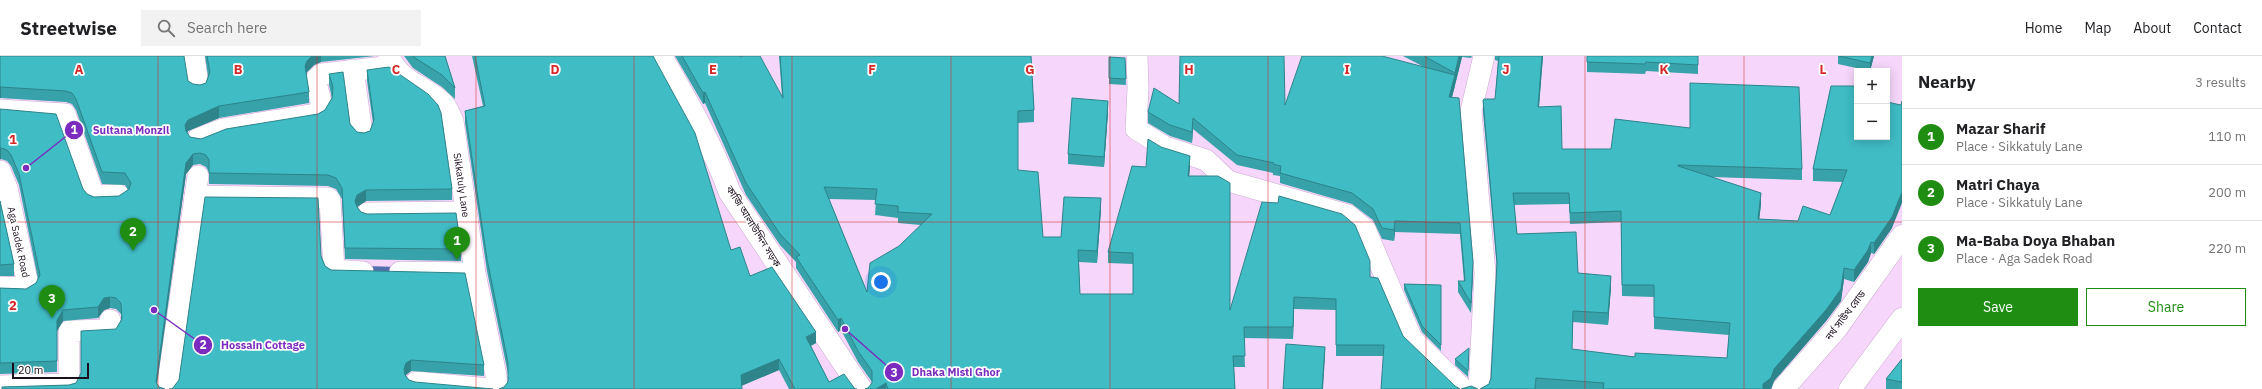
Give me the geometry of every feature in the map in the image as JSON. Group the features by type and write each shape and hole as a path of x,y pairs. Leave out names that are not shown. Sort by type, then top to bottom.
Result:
{"main road":[{"name":"কাজি আলাউদ্দিন সড়ক","path":"661,56 696,116 718,158 730,193 862,389"},
{"name":"নর্থ সাউথ রোড","path":"1783,389 1836,329 1902,236"},
{"path":"1850,389 1902,319"}],"street":[{"path":"194,56 198,85"},
{"path":"1137,56 1138,88 1136,129 1165,148 1206,160 1228,181 1348,214 1365,229 1412,339 1463,389"},
{"path":"1479,389 1485,274 1471,111 1484,56"},
{"path":"197,139 223,129 316,114 320,110 322,103 316,82 317,78 322,74 353,70 391,61"},
{"name":"Sikkatuly Lane","path":"391,61 407,80 425,89 443,103 453,121 475,273 496,375 497,389"},
{"path":"353,70 362,133"},
{"path":"0,110 65,114 94,196 119,195"},
{"name":"Aga Sadek Road","path":"0,171 7,188 28,285 26,288 0,287"},
{"path":"167,389 198,176"},
{"path":"195,196 328,198 330,200 334,270 475,273"},
{"path":"367,213 466,212"},
{"path":"0,386 69,384 69,331 110,330 110,320"},
{"path":"416,382 490,389"}],"building":[{"path":"0,56 184,56 188,81 193,84 200,85 206,83 210,72 207,56 312,56 307,61 305,66 309,92 219,106 188,120 185,125 186,131 190,137 201,139 226,129 318,114 325,110 332,98 333,87 329,74 343,72 350,124 357,132 364,133 370,131 374,120 367,70 389,67 428,94 438,105 441,113 452,189 366,190 357,195 355,201 357,207 361,212 367,214 456,213 461,249 345,248 342,188 336,178 328,175 209,173 209,160 206,155 200,153 193,154 186,163 156,382 159,387 165,389 2,389 2,387 69,385 76,383 81,373 81,331 116,329 122,319 121,303 116,298 110,297 104,298 98,307 63,310 57,320 57,361 0,363 0,288 26,289 36,283 40,275 19,174 11,155 7,150 0,148 0,109 56,114 83,189 87,194 94,197 119,196 129,189 131,183 125,173 102,172 76,99 72,93 66,91 0,87"},
{"path":"412,56 445,56 455,88 442,75"},
{"path":"475,56 653,56 695,133 731,250 740,247 750,276 772,267 816,332 806,337 829,382 844,374 855,389 795,389 779,359 741,375 742,389 499,389 504,387 508,382 508,363 487,259 465,111 485,106"},
{"path":"682,56 760,56 783,98 780,56 1031,56 1034,110 1018,111 1018,170 1038,172 1043,237 1061,237 1064,197 1101,198 1097,251 1078,250 1080,294 1133,294 1133,253 1108,252 1132,166 1146,167 1148,139 1161,147 1190,156 1188,176 1218,176 1230,183 1230,310 1262,202 1278,203 1279,196 1342,214 1355,225 1370,261 1370,277 1378,278 1403,336 1455,386 1460,389 1381,389 1384,345 1336,345 1336,299 1294,297 1293,327 1244,327 1245,356 1233,356 1235,389 888,389 886,383 876,389 865,389 872,383 872,371 858,351 841,318 838,320 796,257 800,255 780,234 746,183 705,92 703,93","holes":["824,187 877,189 875,204 898,206 898,212 932,214 899,246 870,263 867,292"]},
{"path":"1180,56 1284,56 1285,105 1302,56 1382,56 1455,75 1449,97 1459,98 1473,262 1471,303 1458,281 1465,281 1460,223 1395,221 1394,230 1382,228 1373,209 1352,193 1280,173 1281,166 1273,164 1274,163 1237,155 1193,118 1192,132 1170,125 1148,112 1154,88 1179,104"},
{"path":"1424,56 1459,56 1455,73"},
{"path":"1499,56 1542,56 1538,107 1561,106 1562,149 1611,149 1615,119 1690,128 1690,83 1799,87 1802,169 1678,165 1761,193 1758,219 1798,221 1803,206 1830,215 1847,170 1813,169 1831,86 1854,86 1854,140 1890,140 1890,103 1901,105 1902,101 1902,192 1892,217 1874,243 1871,242 1868,250 1854,270 1844,268 1841,289 1826,310 1774,369 1771,378 1763,384 1763,389 1603,389 1604,383 1536,378 1535,389 1480,389 1489,384 1491,378 1497,262 1484,99 1495,99","holes":["1513,193 1569,193 1570,213 1621,211 1622,285 1654,285 1654,317 1730,323 1727,358 1635,353 1635,357 1572,349 1573,311 1608,313 1611,276 1578,273 1576,232 1517,234"]},
{"path":"1587,56 1698,56 1698,65 1646,62 1645,64 1587,62"},
{"path":"1839,56 1872,56 1870,63"},
{"path":"1109,57 1125,58 1126,79 1109,78"},
{"path":"1072,98 1108,101 1104,157 1068,154"},
{"path":"205,197 318,198 321,256 325,266 331,270 465,273 484,365 411,360 406,363 404,369 405,375 409,380 415,382 493,389 172,389 179,380"},
{"path":"0,201 14,264 0,265"},
{"path":"1404,284 1441,285 1441,345 1422,326"},
{"path":"1286,344 1325,347 1322,389 1283,389"},
{"path":"1469,348 1468,371 1455,359"},
{"path":"1902,359 1902,382 1886,379"},
{"path":"1471,386 1478,389 1461,389"}],"waterway":[{"path":"363,270 400,271"}],"place":[{"name":"Sultana Monzil","path":"26,168"},
{"name":"Matri Chaya","path":"133,251"},
{"name":"Mazar Sharif","path":"457,260"},
{"name":"Hossain Cottage","path":"154,310"},
{"name":"Ma-Baba Doya Bhaban","path":"52,318"},
{"name":"Dhaka Misti Ghor","path":"845,329"}]}
